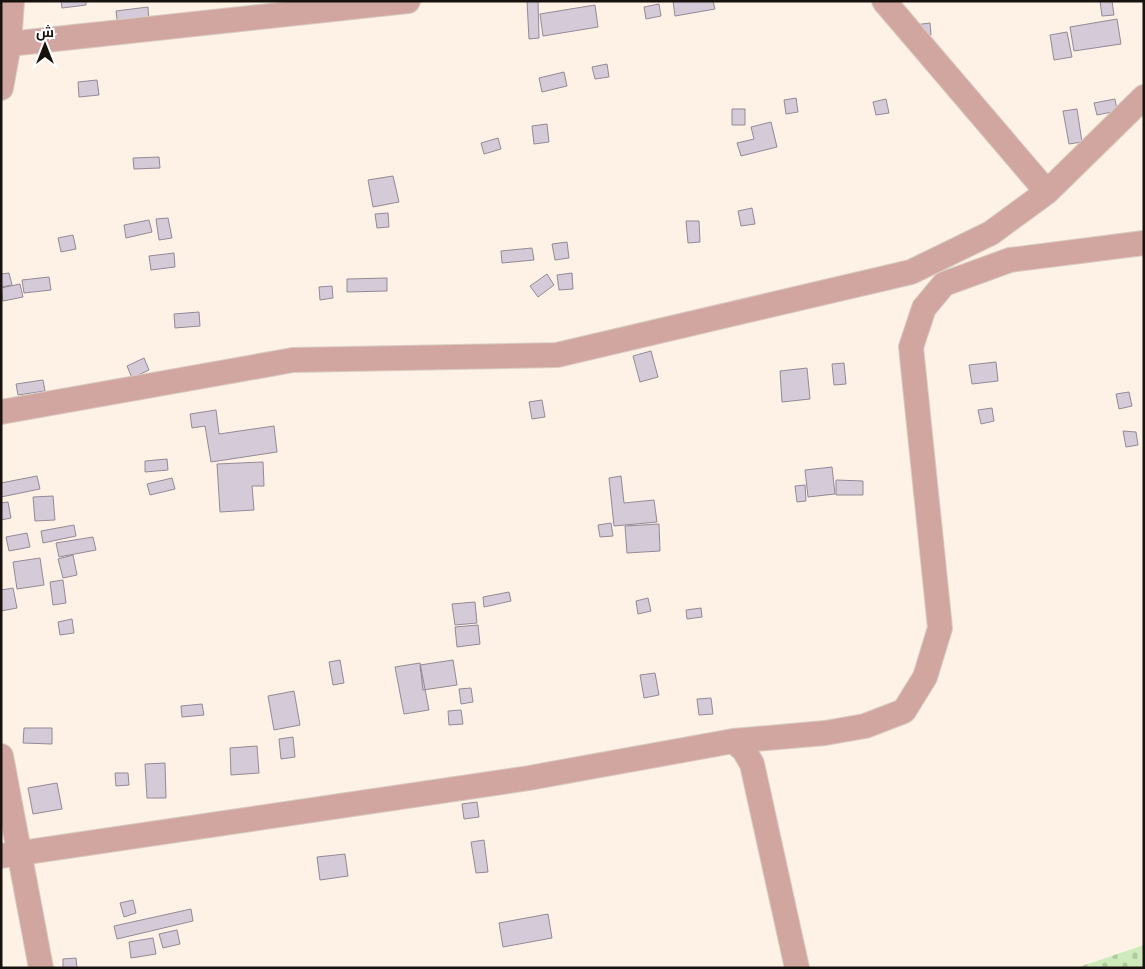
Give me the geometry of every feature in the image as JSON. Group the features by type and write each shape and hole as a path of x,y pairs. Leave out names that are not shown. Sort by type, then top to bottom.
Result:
{"street":[{"path":"1,88 9,44 12,1"},
{"path":"9,44 408,1"},
{"path":"884,1 1047,192"},
{"path":"1,412 294,360 557,355 911,272 991,233 1047,192 1144,97"},
{"path":"10,854 529,778 733,741 825,733 865,726 904,711 925,677 940,628 911,347 924,308 944,284 1010,260 1144,243"},
{"path":"733,741 744,750 752,764 797,968"},
{"path":"1,756 10,854 41,968"}],"green space":[{"path":"1144,945 1144,968 1076,968"}],"building":[{"path":"61,1 86,1 86,5 62,8"},
{"path":"527,1 538,1 539,38 529,39"},
{"path":"673,1 713,1 715,9 675,16"},
{"path":"1100,1 1112,1 1114,15 1102,16"},
{"path":"659,4 661,16 646,19 644,7"},
{"path":"595,5 598,27 543,36 540,14"},
{"path":"148,7 149,22 118,27 116,11"},
{"path":"1117,19 1121,44 1074,51 1070,27"},
{"path":"930,23 931,35 916,37 914,25"},
{"path":"1067,32 1072,57 1054,60 1050,35"},
{"path":"607,64 609,77 595,79 592,67"},
{"path":"564,72 567,86 542,92 539,78"},
{"path":"97,80 99,95 79,97 78,82"},
{"path":"796,98 798,112 786,114 784,100"},
{"path":"886,99 889,113 876,115 873,102"},
{"path":"1115,99 1117,111 1097,115 1094,103"},
{"path":"732,109 745,109 745,125 732,125"},
{"path":"1077,109 1082,142 1069,144 1063,111"},
{"path":"771,122 777,147 741,156 737,143 754,139 751,127"},
{"path":"547,124 549,142 534,144 532,126"},
{"path":"498,138 501,149 484,154 481,143"},
{"path":"159,157 160,168 134,169 133,158"},
{"path":"393,176 399,202 373,207 368,180"},
{"path":"752,208 755,224 741,226 738,211"},
{"path":"388,213 389,227 377,228 375,214"},
{"path":"168,218 172,238 159,240 156,219"},
{"path":"149,220 152,232 126,238 124,225"},
{"path":"686,221 699,221 700,242 688,243"},
{"path":"73,235 76,249 61,252 58,238"},
{"path":"567,242 569,258 555,260 552,244"},
{"path":"532,248 534,260 502,263 501,251"},
{"path":"174,253 175,267 151,270 149,256"},
{"path":"9,273 12,285 1,287 1,274"},
{"path":"572,273 573,289 559,290 557,275"},
{"path":"547,274 554,285 538,297 530,286"},
{"path":"49,277 51,290 24,293 22,280"},
{"path":"387,278 387,291 347,292 347,279"},
{"path":"20,284 23,297 3,301 1,288"},
{"path":"332,286 333,298 320,300 319,287"},
{"path":"199,312 200,326 175,328 174,314"},
{"path":"651,351 658,377 640,382 633,356"},
{"path":"144,358 149,370 132,378 127,366"},
{"path":"996,362 998,381 972,384 969,365"},
{"path":"844,363 846,384 834,385 832,364"},
{"path":"807,368 810,399 782,402 780,371"},
{"path":"43,380 45,391 18,395 16,384"},
{"path":"1129,392 1132,406 1119,409 1116,394"},
{"path":"542,400 545,417 532,419 529,402"},
{"path":"992,408 994,421 981,424 978,410"},
{"path":"216,410 219,434 274,426 277,452 211,462 205,426 192,428 190,414"},
{"path":"1123,431 1136,432 1138,445 1126,447"},
{"path":"167,459 168,470 145,472 145,461"},
{"path":"263,462 264,486 252,486 254,510 220,512 217,464"},
{"path":"832,467 835,494 808,497 805,470"},
{"path":"37,476 40,489 1,497 1,483"},
{"path":"621,476 624,503 654,500 657,522 614,526 609,478"},
{"path":"172,478 175,489 150,495 147,484"},
{"path":"836,480 863,481 863,495 836,495"},
{"path":"805,485 806,501 797,502 795,486"},
{"path":"53,496 55,520 35,521 33,497"},
{"path":"8,502 11,518 1,520 1,503"},
{"path":"611,523 613,536 600,537 598,525"},
{"path":"659,524 660,551 627,553 625,526"},
{"path":"74,525 76,536 43,543 41,531"},
{"path":"27,533 30,547 9,551 6,537"},
{"path":"93,537 96,550 59,557 56,543"},
{"path":"73,555 77,575 63,578 58,559"},
{"path":"40,558 44,585 17,589 13,562"},
{"path":"63,580 66,603 53,605 50,582"},
{"path":"13,588 17,608 1,611 1,590"},
{"path":"509,592 511,601 484,607 483,597"},
{"path":"648,598 651,611 638,614 636,601"},
{"path":"475,602 477,623 455,625 452,604"},
{"path":"701,608 702,617 687,619 686,610"},
{"path":"72,619 74,633 60,635 58,622"},
{"path":"478,625 480,644 457,647 455,627"},
{"path":"340,660 344,683 333,685 329,662"},
{"path":"453,660 457,685 423,690 420,665"},
{"path":"420,663 429,710 404,714 395,667"},
{"path":"655,673 659,695 644,698 640,675"},
{"path":"471,688 473,702 461,704 459,689"},
{"path":"294,691 300,725 274,730 268,696"},
{"path":"711,698 713,714 699,715 697,699"},
{"path":"202,704 204,715 182,717 181,706"},
{"path":"461,710 463,724 449,725 448,711"},
{"path":"24,728 52,728 52,744 23,743"},
{"path":"293,737 295,757 281,759 279,739"},
{"path":"257,746 259,773 231,775 230,748"},
{"path":"165,763 166,798 147,798 145,764"},
{"path":"115,773 128,773 129,785 116,786"},
{"path":"57,783 62,809 33,814 28,788"},
{"path":"477,802 479,817 464,819 462,804"},
{"path":"484,840 488,872 476,873 471,842"},
{"path":"345,854 348,876 320,880 317,857"},
{"path":"133,900 136,913 124,917 120,903"},
{"path":"191,909 193,921 117,939 114,926"},
{"path":"548,914 552,938 503,947 499,923"},
{"path":"177,930 180,944 163,948 159,934"},
{"path":"153,938 156,954 131,958 129,942"},
{"path":"76,958 77,968 63,968 63,959"}]}
